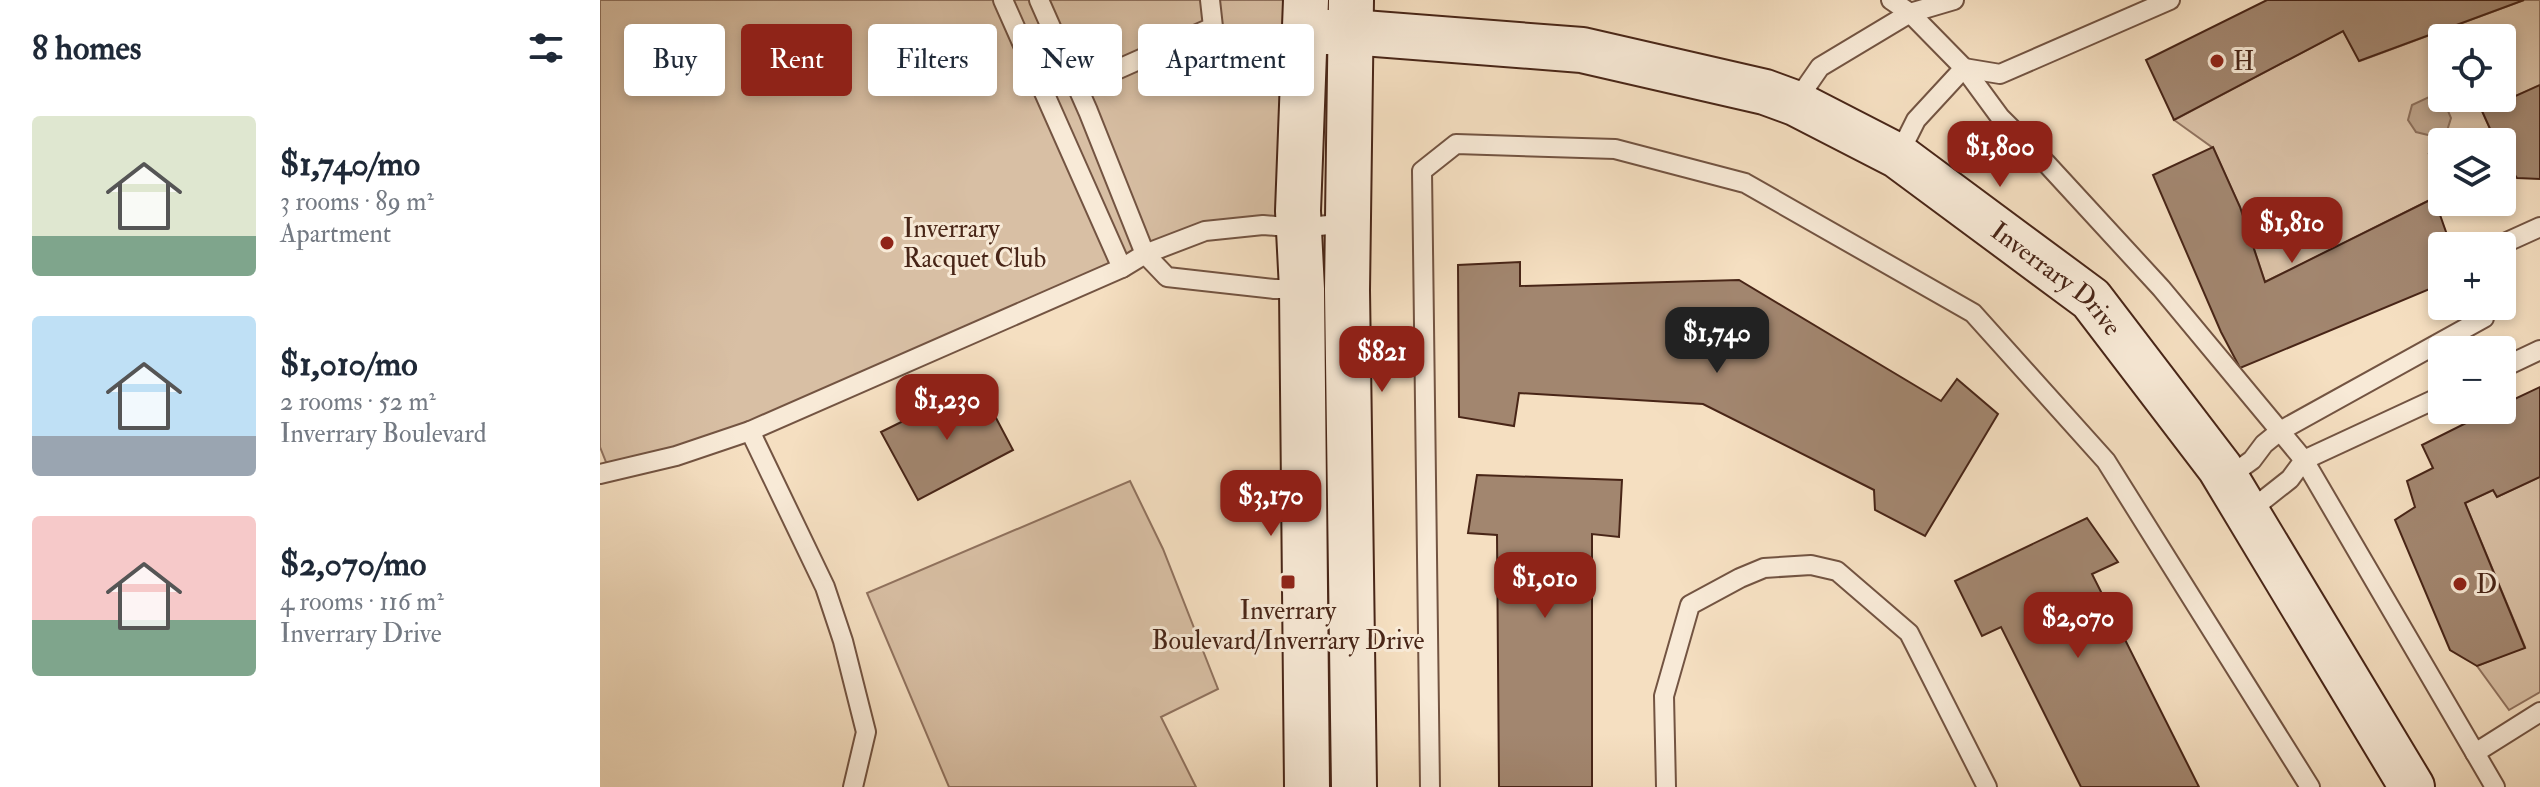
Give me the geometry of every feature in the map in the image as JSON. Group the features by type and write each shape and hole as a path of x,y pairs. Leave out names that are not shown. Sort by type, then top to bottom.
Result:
{"street":[{"name":"Inverrary Drive","path":"1305,16 1351,16 1582,50 1765,92 1795,103 1898,156 2091,299 2236,496 2412,787"},
{"path":"1305,16 1299,228 1324,289 1354,787"},
{"path":"1307,787 1324,289 1348,223 1351,16"}],"lane":[{"path":"1003,0 1013,24"},
{"path":"1039,0 1050,24"},
{"path":"1122,63 1213,27 1210,0"},
{"path":"1891,0 1910,13 1964,68 2000,117 2161,288 2304,460 2475,753 2491,786"},
{"path":"1795,103 1820,67 1910,13 1954,0"},
{"path":"1964,68 2000,74 2170,0"},
{"path":"1898,156 1916,120 1964,68"},
{"path":"1044,96 1122,268"},
{"path":"1081,96 1145,254 1167,277 1274,289 1324,289"},
{"path":"1430,787 1422,171 1456,144 1615,149 1745,183 1973,313 2106,461 2310,787"},
{"path":"600,474 676,456 750,431 1122,268 1145,254 1205,231 1263,225 1299,228 1348,223"},
{"path":"2516,238 2540,228"},
{"path":"2236,496 2252,460 2264,444 2280,431 2480,320"},
{"path":"2516,361 2540,350"},
{"path":"2236,496 2290,479 2304,460 2428,402"},
{"path":"750,431 825,587 843,641 866,732 853,787"},
{"path":"1666,787 1664,696 1690,605 1764,568 1811,565 1837,571 1909,633 1987,787"},
{"path":"2475,753 2540,712"}],"shaded area":[{"name":"Inverrary Racquet Club","path":"600,0 1284,0 1283,24 1138,24 1138,96 1281,96 1278,226 1205,231 750,431 610,472 600,447"},
{"path":"2524,0 2540,0 2540,85 2516,96 2516,24 2459,24"},
{"path":"2343,31 2360,61 2428,36 2428,112 2482,112 2490,128 2428,128 2428,201 2265,282 2240,207 2213,148 2174,120"},
{"path":"2428,97 2428,112 2448,112 2451,118 2448,128 2428,128 2428,135 2416,132 2408,120 2412,105"},
{"path":"2540,477 2540,692 2509,710 2477,666 2525,647 2465,503 2493,490 2497,497"},
{"path":"1130,481 1163,549 1218,689 1161,717 1196,787 949,787 867,593"}],"building":[{"name":"H","path":"2267,0 2524,0 2459,24 2428,24 2428,35 2359,61 2343,31 2174,120 2146,60"},
{"path":"2540,85 2540,179 2517,178 2516,128 2490,128 2482,112 2516,112 2516,96"},
{"path":"2213,147 2240,207 2265,282 2428,201 2428,216 2440,216 2446,232 2428,232 2428,290 2240,368 2221,332 2153,175"},
{"path":"1520,262 1520,286 1739,280 1941,401 1957,379 1998,414 1925,536 1875,510 1874,490 1703,404 1519,393 1514,426 1459,417 1458,265"},
{"path":"978,384 1013,450 918,500 881,432"},
{"name":"D","path":"2540,387 2540,477 2497,497 2493,490 2465,503 2525,648 2477,666 2450,650 2395,520 2415,507 2407,481 2433,468 2422,445 2464,424 2516,424 2516,398"},
{"path":"1477,475 1622,480 1619,537 1592,534 1592,787 1499,787 1497,535 1468,533"},
{"path":"2087,518 2118,562 2092,574 2199,787 2081,787 2001,627 1982,636 1955,581"}],"place":[{"name":"H","path":"2217,61"},
{"name":"Inverrary Racquet Club","path":"887,243"},
{"name":"Inverrary Boulevard/Inverrary Drive","path":"1288,582"},
{"name":"D","path":"2460,584"}]}
